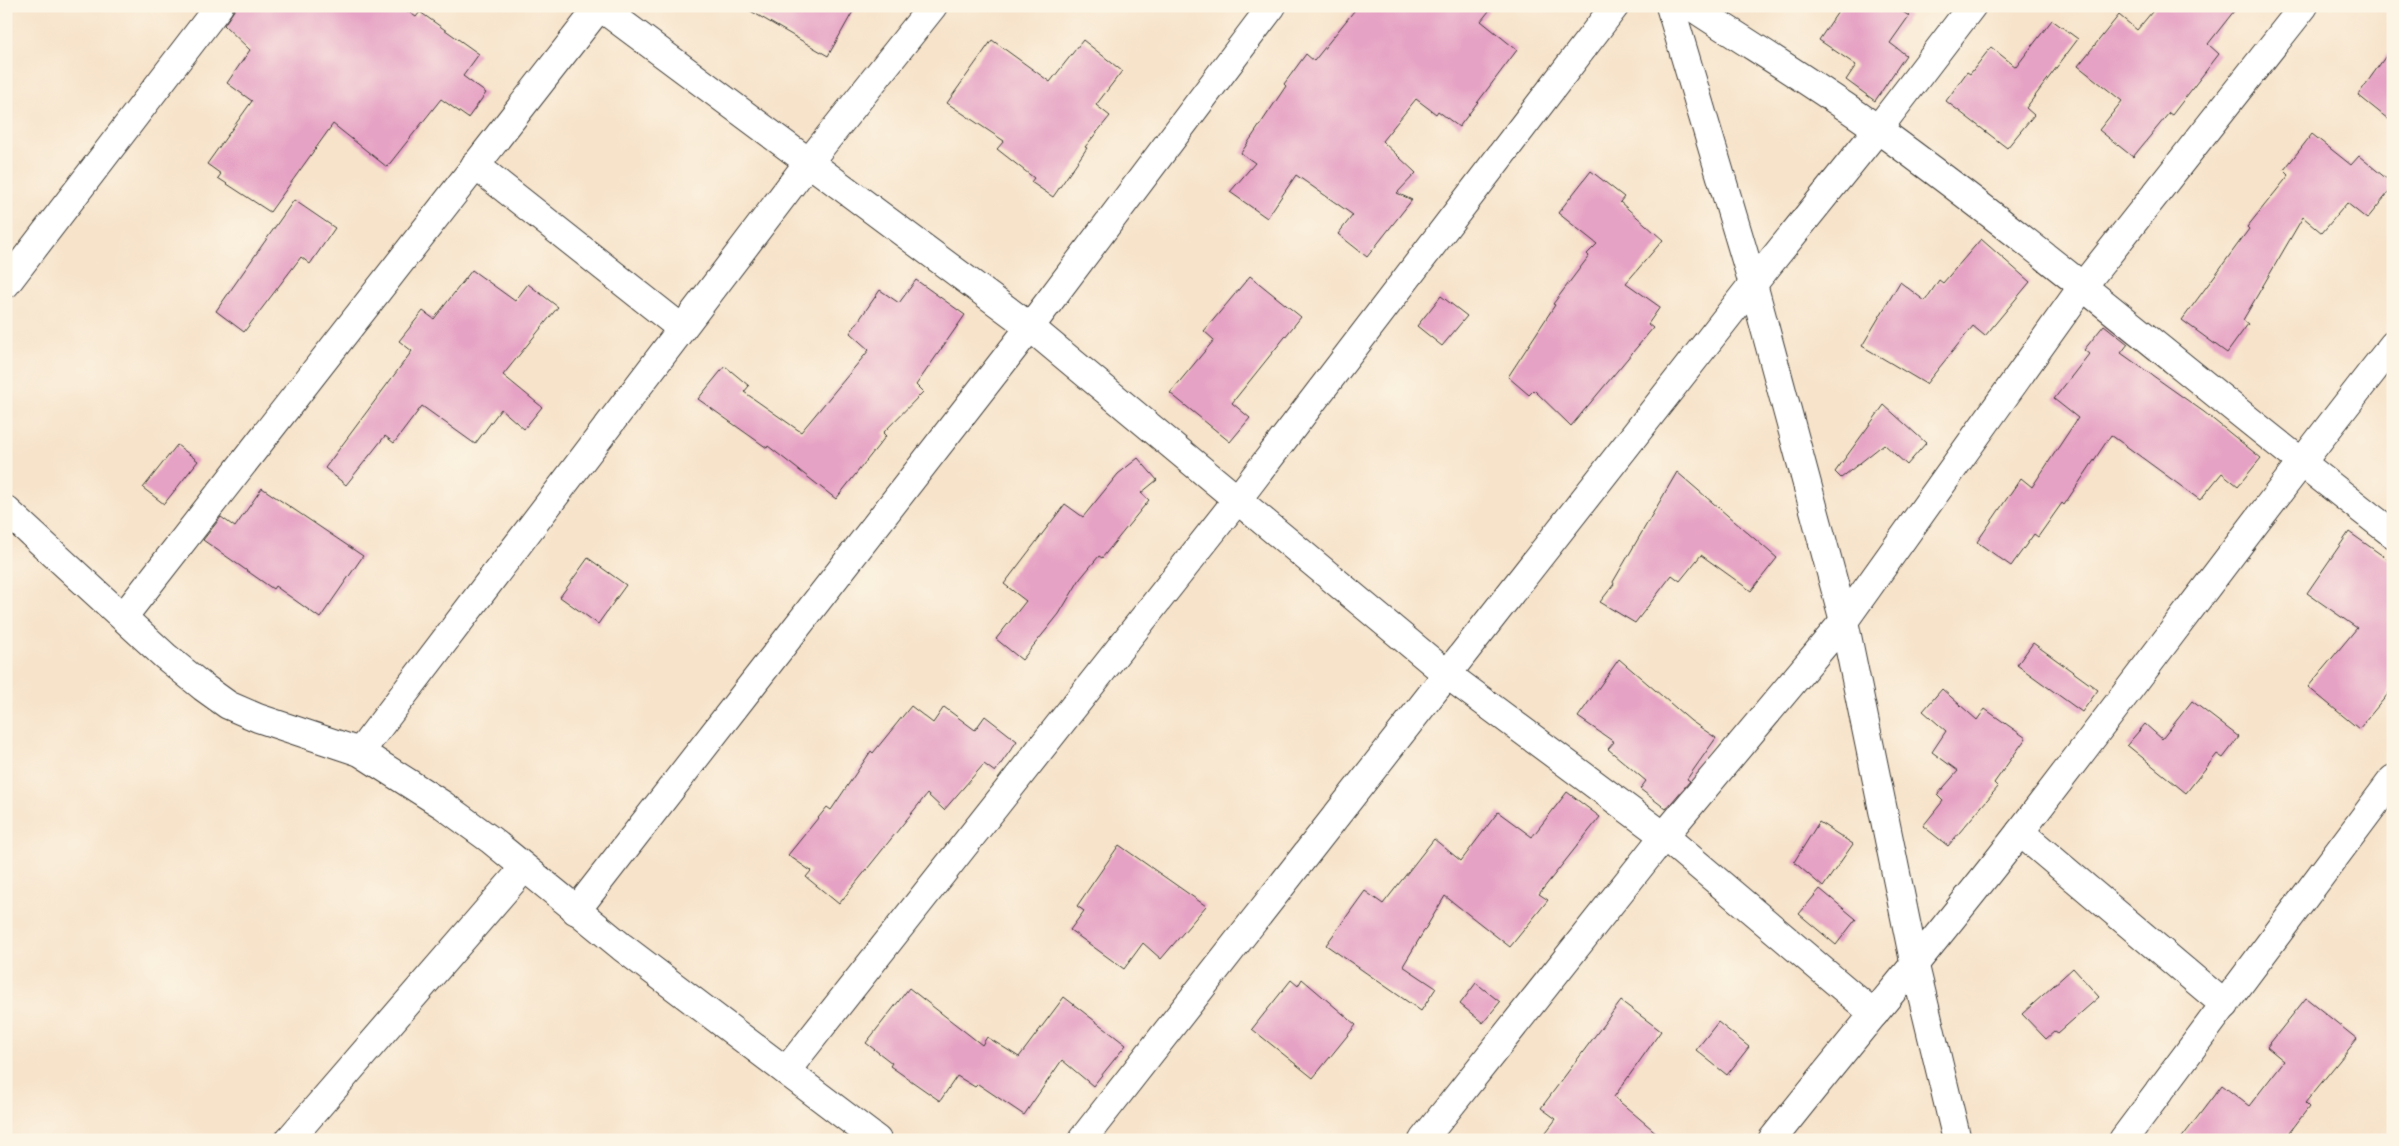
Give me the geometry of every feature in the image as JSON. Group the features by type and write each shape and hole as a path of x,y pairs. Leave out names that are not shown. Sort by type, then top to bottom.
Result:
{"street":[{"path":"6,284 219,6"},
{"path":"124,616 600,6 808,163 1030,326 1448,676 1664,836 1874,1014"},
{"path":"360,752 681,328 932,6"},
{"path":"576,911 1030,326 1272,6"},
{"path":"786,1071 1237,500 1615,6"},
{"path":"1670,6 1753,284 1844,621 1915,966 1957,1140"},
{"path":"1691,6 1878,129 2083,286 2300,463 2393,534"},
{"path":"1082,1140 1448,676 1753,284 1878,129 1972,6"},
{"path":"1423,1140 1664,836 1844,621 2083,286 2304,6"},
{"path":"475,165 681,328"},
{"path":"1772,1140 1915,966 2020,832 2300,463 2393,345"},
{"path":"6,510 124,616 165,656 228,705 258,718 360,752 444,805 491,840 576,911 877,1140"},
{"path":"2123,1140 2393,779"},
{"path":"2020,832 2225,1005"},
{"path":"289,1140 524,868"}],"building":[{"path":"237,6 400,6 416,17 420,12 479,54 463,76 486,93 468,118 441,99 387,167 333,124 270,212 218,178 221,174 207,164 252,101 227,83 250,50 224,25"},
{"path":"742,6 856,6 828,56"},
{"path":"1358,6 1493,6 1481,21 1517,50 1459,127 1438,111 1436,114 1416,99 1382,141 1416,173 1397,193 1412,200 1367,257 1338,234 1353,215 1296,175 1267,218 1230,192 1255,163 1241,153 1286,86 1284,84 1306,54 1314,61"},
{"path":"1842,6 1894,6 1909,16 1890,43 1906,55 1875,101 1846,80 1856,65 1819,40"},
{"path":"2157,6 2238,6 2208,44 2219,54 2172,115 2169,113 2133,157 2099,130 2122,101 2078,66 2119,15 2137,30"},
{"path":"2052,20 2078,39 2026,108 2034,115 2007,148 1946,101 1967,72 1970,74 1991,47 2016,67"},
{"path":"992,40 1050,82 1083,40 1122,71 1096,105 1110,116 1085,147 1087,148 1053,197 1031,182 1034,178 997,149 1004,141 947,103"},
{"path":"2393,46 2393,123 2358,95"},
{"path":"2312,134 2351,165 2359,156 2393,184 2393,187 2367,219 2347,203 2322,233 2303,217 2243,320 2248,324 2227,353 2182,320 2249,229 2247,227 2289,175 2284,170"},
{"path":"1591,171 1624,197 1620,202 1663,240 1626,283 1660,307 1648,324 1653,328 1571,426 1534,390 1529,395 1508,377 1555,305 1553,304 1589,256 1587,254 1597,244 1558,213"},
{"path":"294,200 335,228 310,264 301,257 244,332 216,311"},
{"path":"1981,239 2030,282 1985,336 1973,326 1926,384 1862,346 1900,282 1925,301 1939,280 1943,283"},
{"path":"472,270 515,301 528,284 558,307 503,375 542,407 524,429 501,409 475,444 422,406 394,443 385,436 346,485 325,468 412,351 399,341 423,311 434,319"},
{"path":"1250,276 1301,317 1232,403 1250,418 1230,442 1170,393 1214,340 1204,331"},
{"path":"916,280 965,315 916,385 923,392 883,433 886,436 836,499 768,446 767,448 698,399 725,366 749,386 744,392 801,432 869,350 850,333 880,290 899,303"},
{"path":"1441,296 1467,316 1442,346 1417,326"},
{"path":"2104,325 2128,344 2121,353 2204,412 2261,458 2238,486 2222,473 2200,500 2111,435 2064,505 2062,503 2038,537 2034,534 2011,566 1977,542 2021,478 2032,487 2078,418 2054,399 2089,354 2084,350"},
{"path":"1884,405 1926,443 1907,465 1884,444 1841,478 1835,472"},
{"path":"177,445 198,461 164,504 143,488"},
{"path":"1138,458 1157,480 1141,493 1149,500 1102,558 1099,556 1080,579 1059,614 1022,660 996,639 1026,601 1004,584 1065,504 1083,517 1118,474"},
{"path":"1677,472 1777,558 1751,591 1701,555 1680,581 1672,575 1635,623 1600,602 1614,584 1613,582"},
{"path":"262,488 363,556 320,618 275,586 273,589 203,540 221,517 235,527"},
{"path":"2349,532 2393,563 2393,688 2359,729 2308,687 2357,628 2307,593"},
{"path":"588,558 626,585 598,624 560,597"},
{"path":"2033,643 2098,690 2082,712 2017,665"},
{"path":"1619,659 1691,721 1716,738 1687,779 1690,781 1666,809 1640,789 1646,781 1608,749 1614,742 1578,717"},
{"path":"1942,689 1977,720 1985,709 2026,738 1994,783 1998,787 1948,846 1923,826 1943,801 1937,795 1958,771 1932,752 1946,731 1923,711"},
{"path":"2192,701 2239,737 2223,758 2217,754 2186,793 2127,745 2145,724 2162,739"},
{"path":"911,706 933,723 944,707 975,730 985,716 1017,741 995,772 984,764 944,810 927,794 839,904 806,877 811,871 788,855 827,807 831,810 871,751 873,753"},
{"path":"1567,792 1600,817 1539,894 1548,900 1510,947 1445,896 1403,966 1436,988 1421,1011 1326,945 1365,891 1383,904 1434,839 1461,861 1498,812 1532,837"},
{"path":"1819,822 1853,844 1823,887 1794,862"},
{"path":"1119,845 1206,906 1161,959 1143,943 1124,969 1070,930 1084,911 1077,906"},
{"path":"1820,889 1856,919 1836,945 1799,914"},
{"path":"2073,968 2099,997 2058,1033 2055,1031 2046,1039 2022,1014"},
{"path":"1302,979 1356,1025 1313,1078 1252,1029 1291,980 1298,986"},
{"path":"1476,983 1500,1002 1483,1023 1460,1004"},
{"path":"909,988 982,1045 987,1037 1019,1057 1064,997 1126,1045 1093,1086 1062,1060 1024,1115 978,1084 975,1087 957,1076 940,1101 890,1066 892,1063 866,1043"},
{"path":"2306,998 2357,1039 2305,1103 2309,1107 2284,1140 2180,1140 2222,1085 2249,1106 2284,1061 2267,1047"},
{"path":"1621,1001 1661,1031 1614,1097 1665,1140 1540,1140 1556,1119 1541,1108"},
{"path":"1718,1022 1749,1047 1727,1075 1696,1050"}]}
